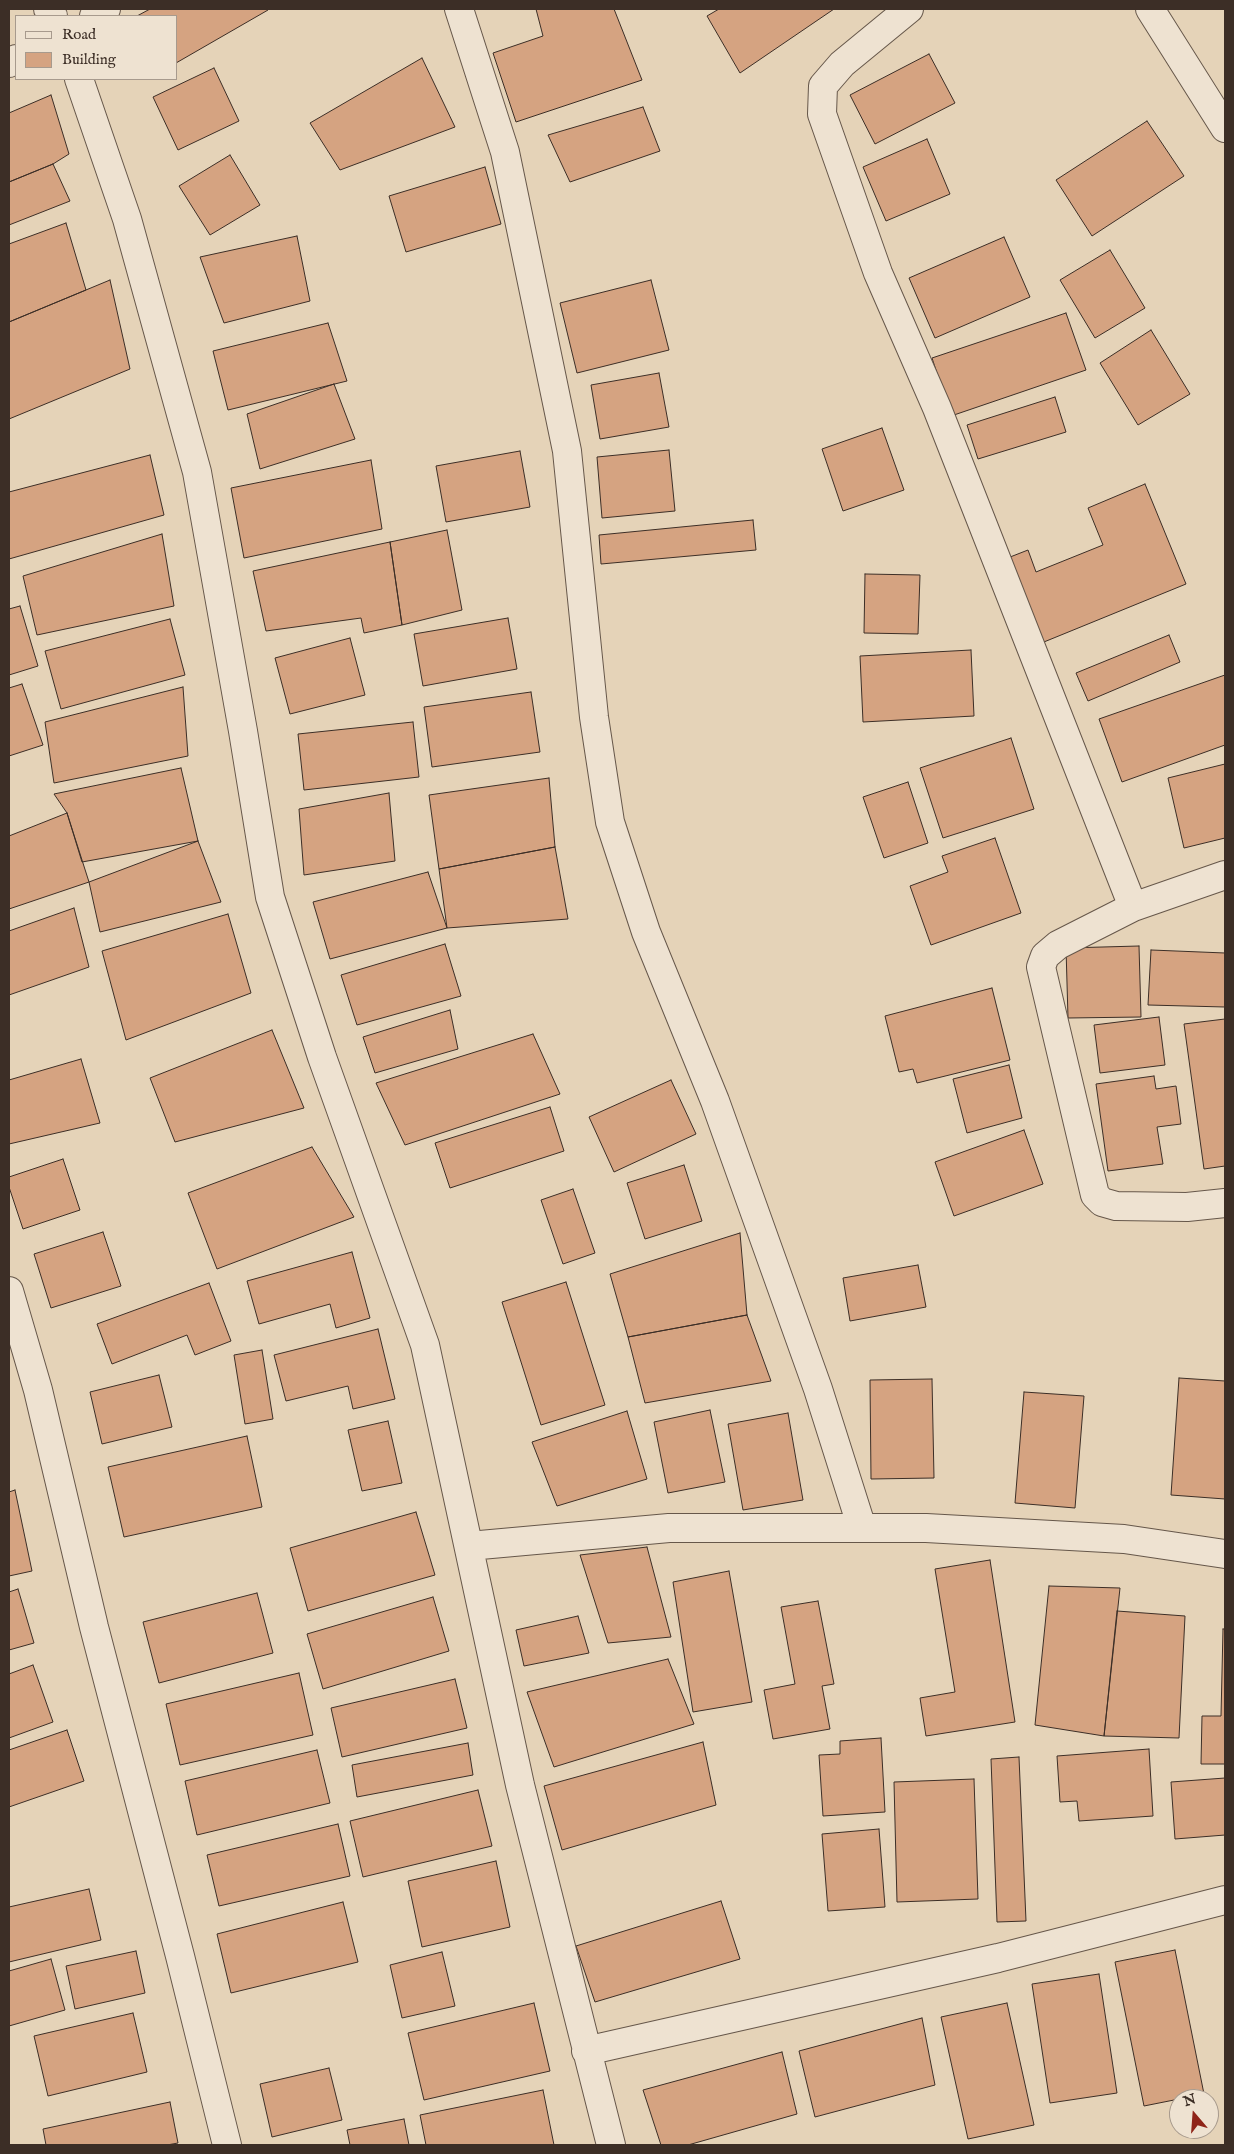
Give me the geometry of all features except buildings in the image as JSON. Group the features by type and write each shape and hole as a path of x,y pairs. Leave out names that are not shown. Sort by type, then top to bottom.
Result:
{"street":[{"path":"459,9 505,152 567,451 594,717 610,822 646,932 714,1101 818,1390 862,1528"},
{"path":"909,9 842,64 823,86 822,114 878,273 937,408 1133,907"},
{"path":"1150,9 1225,128"},
{"path":"79,80 127,219 197,472 270,897 322,1057 425,1345 520,1785 611,2145"},
{"path":"1225,875 1133,907 1058,944 1045,956 1041,966 1095,1195 1102,1202 1116,1206 1187,1208 1225,1203"},
{"path":"9,1290 38,1390 94,1627 227,2145"},
{"path":"469,1546 669,1528 926,1528 1124,1540 1225,1554"},
{"path":"586,2051 998,1958 1225,1900"}]}
